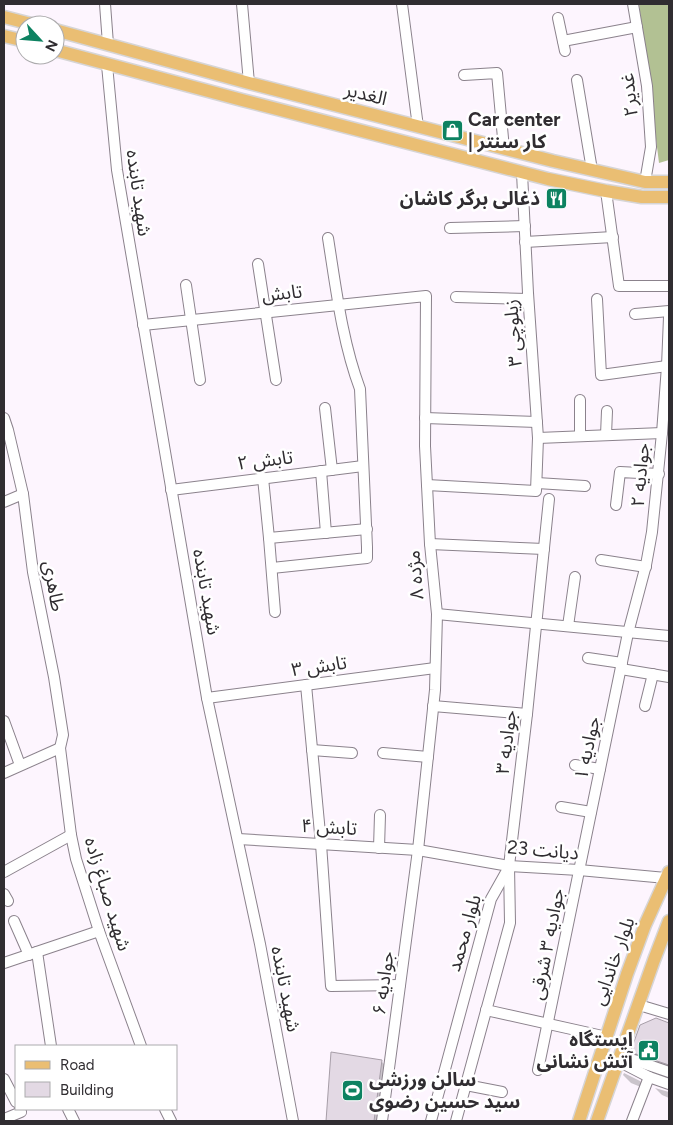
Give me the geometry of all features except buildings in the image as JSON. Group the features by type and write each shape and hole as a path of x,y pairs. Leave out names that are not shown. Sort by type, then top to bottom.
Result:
{"main road":[{"name":"الغدیر","path":"65,33 249,83 552,161 646,182 669,182"},
{"name":"الغدیر","path":"65,53 522,173 642,197 669,197"},
{"path":"548,179 552,161"},
{"path":"646,182 669,172"},
{"path":"642,197 669,204"},
{"name":"بلوار خاندایی","path":"579,1121 627,974 645,925 668,875"},
{"name":"بلوار خاندایی","path":"597,1121 669,921"}],"street":[{"path":"105,4 108,44"},
{"path":"242,4 249,83"},
{"path":"403,4 418,127"},
{"name":"غدیر۲","path":"633,4 647,86 651,148 646,182"},
{"path":"558,18 564,46 637,28"},
{"name":"شهید تابنده","path":"107,64 117,170 207,698 260,944 293,1121"},
{"path":"464,75 497,73 504,149"},
{"path":"578,80 592,170"},
{"name":"زیلوچی ۳","path":"522,173 528,299 538,438 536,487"},
{"path":"606,191 619,286 669,286"},
{"path":"450,228 525,226"},
{"path":"525,242 613,237"},
{"path":"272,568 367,558 360,389 352,367 338,305 328,238"},
{"path":"258,264 276,380"},
{"path":"186,285 200,380"},
{"name":"تابش","path":"143,325 426,296"},
{"name":"مژده ۸","path":"418,850 433,706 437,614 432,579 427,485 425,418 426,296"},
{"path":"456,297 528,299"},
{"path":"597,299 601,375 667,366"},
{"path":"635,314 669,311"},
{"name":"جوادیه ۲","path":"628,632 646,567 652,532 664,439 669,317"},
{"path":"580,400 580,436"},
{"path":"326,408 332,470"},
{"path":"606,411 606,435"},
{"name":"طاهری","path":"4,418 23,494 33,572 54,677 63,735 60,748"},
{"path":"425,418 537,422"},
{"path":"538,438 606,435 664,439"},
{"name":"تابش ۲","path":"171,490 364,466"},
{"path":"321,471 326,533"},
{"path":"616,506 620,472 659,474"},
{"path":"263,478 275,612"},
{"path":"427,485 584,486"},
{"path":"4,502 23,494"},
{"name":"جوادیه ۳","path":"509,866 549,499"},
{"path":"269,538 367,529"},
{"path":"430,544 544,549"},
{"path":"601,560 646,567"},
{"path":"568,626 575,577"},
{"path":"437,614 669,636"},
{"name":"جوادیه ۱","path":"579,870 628,632"},
{"path":"588,658 669,677"},
{"name":"تابش ۳","path":"207,698 435,668"},
{"path":"645,706 653,674"},
{"path":"306,685 321,844 331,986 400,985"},
{"path":"433,706 527,714"},
{"path":"4,721 20,766"},
{"path":"4,772 60,748"},
{"name":"شهید صباغ زاده","path":"60,748 71,835 76,859 99,931 141,1045"},
{"path":"312,750 352,754"},
{"path":"383,753 428,757"},
{"path":"575,765 600,769"},
{"path":"561,807 591,812"},
{"path":"379,848 380,815"},
{"path":"4,872 71,835"},
{"name":"تابش ۴","path":"238,840 418,850"},
{"name":"دیانت 23","path":"418,850 509,866 668,875"},
{"name":"جوادیه ۶","path":"382,1121 418,850"},
{"name":"بلوار محمد","path":"456,1121 510,923 509,866"},
{"name":"بلوار محمد","path":"431,1121 490,899 509,866"},
{"name":"جوادیه ۳ شرقی","path":"538,1070 579,870"},
{"path":"14,921 33,954 51,1045"},
{"path":"4,962 99,931"},
{"path":"639,1005 669,1014"},
{"path":"486,1010 607,1037"},
{"path":"618,1061 634,1060 669,1072"},
{"path":"618,1061 649,1077 669,1084"},
{"path":"632,1121 649,1077"},
{"path":"4,1080 15,1100"},
{"path":"466,1085 502,1092"},
{"path":"4,1120 21,1112 20,1110"}],"green space":[{"path":"639,4 669,4 669,160 659,163"}],"place":[{"name":"Car center | کار سنتر","path":"452,130"},
{"name":"ذغالی برگر کاشان","path":"556,198"},
{"name":"ایستگاه آتش نشانی","path":"649,1050"},
{"name":"سالن ورزشی سید حسین رضوی","path":"353,1090"}]}
